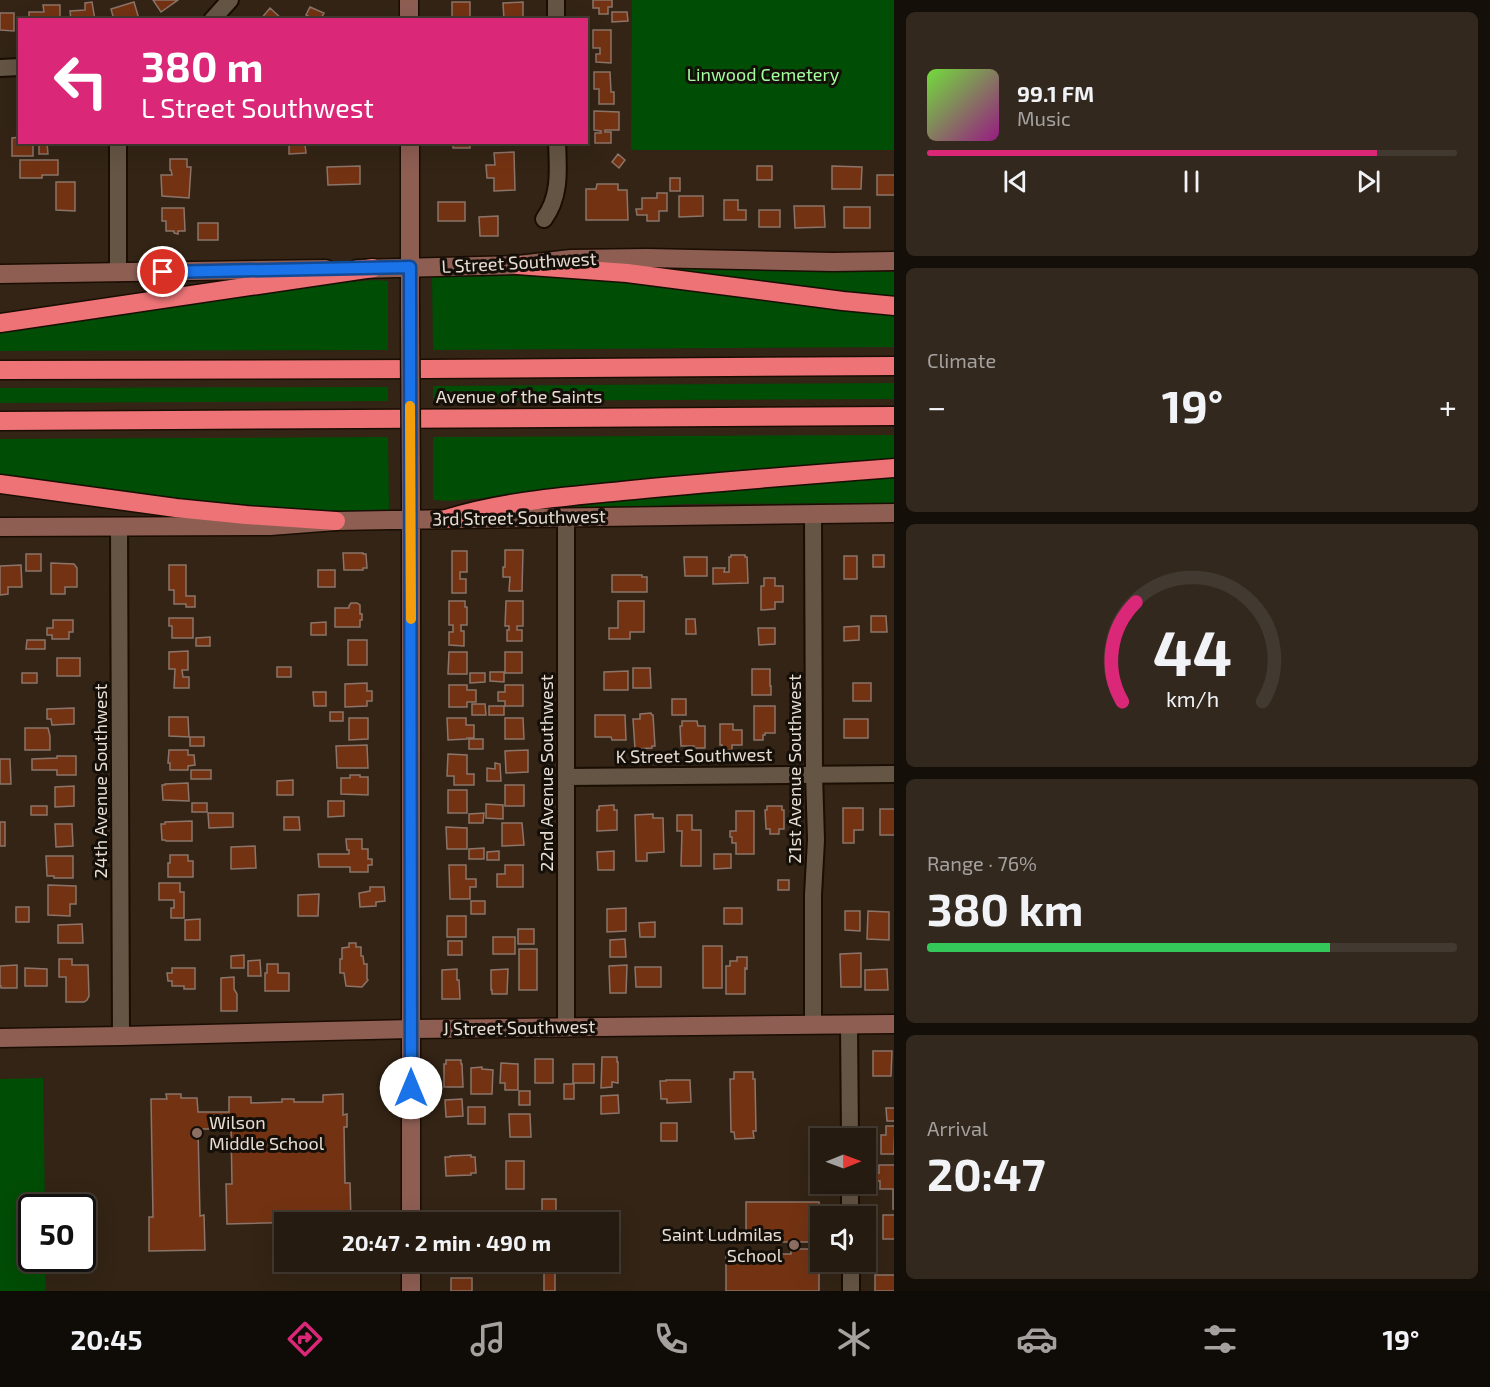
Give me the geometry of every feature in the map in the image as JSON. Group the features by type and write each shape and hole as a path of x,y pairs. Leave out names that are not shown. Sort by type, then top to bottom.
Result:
{"highway":[{"path":"517,265 627,273 894,306"},
{"path":"0,323 373,268"},
{"name":"Avenue of the Saints","path":"0,370 894,366"},
{"name":"Avenue of the Saints","path":"0,421 894,416"},
{"path":"446,519 490,507 550,499 705,483 894,468"},
{"path":"0,484 176,508 336,521"}],"street":[{"path":"214,18 230,0"},
{"path":"409,0 409,18"},
{"path":"556,0 556,18"},
{"path":"0,68 18,67"},
{"path":"118,144 118,273"},
{"path":"410,144 411,1212"},
{"path":"544,219 550,211 558,183 557,144"},
{"name":"L Street Southwest","path":"0,274 517,265 571,259 894,261"},
{"name":"3rd Street Southwest","path":"0,527 270,526 336,521 894,513"},
{"name":"21st Avenue Southwest","path":"813,514 816,840 813,895 813,1025"},
{"name":"22nd Avenue Southwest","path":"566,518 566,1027"},
{"name":"24th Avenue Southwest","path":"119,526 121,1036"},
{"name":"K Street Southwest","path":"566,777 894,774"},
{"name":"J Street Southwest","path":"0,1038 411,1029 894,1024"},
{"path":"849,1025 850,1128"},
{"path":"411,1272 411,1291"},
{"path":"851,1272 851,1291"}],"green space":[{"name":"Linwood Cemetery","path":"632,0 894,0 894,150 631,150"},
{"path":"646,264 838,272 894,272 894,300 646,269"},
{"path":"516,273 556,274 894,312 894,347 433,350 432,277"},
{"path":"388,281 388,350 0,351 0,329 327,284"},
{"path":"894,383 894,399 433,401 433,386"},
{"path":"388,387 388,401 0,403 0,388"},
{"path":"894,435 894,462 449,501 433,500 433,437"},
{"path":"388,437 389,510 382,511 328,513 254,510 0,478 0,439"},
{"path":"894,475 894,503 685,504 559,510 559,505"},
{"path":"43,1078 45,1194 18,1194 18,1272 45,1272 46,1291 0,1291 0,1079"}],"building":[{"path":"153,0 178,0 161,12"},
{"path":"593,0 612,0 612,7 608,7 608,14 599,14 599,8 593,8"},
{"path":"92,2 95,18 71,18 70,11 85,10 85,3"},
{"path":"134,2 139,18 113,18 111,9"},
{"path":"452,2 470,2 470,18 452,18"},
{"path":"523,2 523,18 504,18 503,3"},
{"path":"43,5 60,5 60,18 29,18 29,12 44,12"},
{"path":"310,7 324,13 321,18 311,18 306,15"},
{"path":"270,8 281,18 262,18"},
{"path":"612,12 627,12 628,21 612,22"},
{"path":"0,13 14,13 14,31 0,30"},
{"path":"593,30 611,30 611,63 596,62 596,54 600,54 600,48 593,48"},
{"path":"594,72 610,72 614,104 599,104 599,89 594,89"},
{"path":"594,111 619,112 619,130 605,130 605,132 611,132 611,143 595,143 595,133 601,133 601,131 594,130"},
{"path":"18,137 18,144 33,144 33,156 12,156 12,138"},
{"path":"39,144 47,144 48,154 39,154"},
{"path":"289,144 305,144 306,153 289,154"},
{"path":"453,144 470,144 470,148 453,148"},
{"path":"514,152 515,190 494,191 494,178 487,178 486,165 495,165 494,153"},
{"path":"618,154 625,160 619,168 612,162"},
{"path":"170,159 187,159 187,167 191,167 189,198 162,196 161,175 172,175"},
{"path":"20,160 58,160 58,175 20,178"},
{"path":"360,166 360,184 328,185 327,167"},
{"path":"757,166 772,166 772,180 757,180"},
{"path":"832,166 862,167 861,189 832,189"},
{"path":"877,175 894,175 894,195 877,195"},
{"path":"670,178 680,178 680,191 670,191"},
{"path":"56,182 75,182 75,211 56,210"},
{"path":"597,184 618,184 618,190 627,190 628,220 586,220 586,189 596,189"},
{"path":"657,193 667,193 667,211 659,211 659,221 647,221 647,215 637,215 636,209 642,209 642,198 657,198"},
{"path":"679,196 703,196 703,216 679,217"},
{"path":"724,200 738,200 738,210 746,210 746,220 724,220"},
{"path":"438,202 465,202 465,221 438,221"},
{"path":"794,206 824,206 825,227 795,228"},
{"path":"844,207 870,207 870,228 844,228"},
{"path":"162,208 184,208 185,231 178,231 178,234 174,231 166,231 166,221 162,221"},
{"path":"759,210 780,210 780,227 759,227"},
{"path":"498,216 498,236 480,236 479,217"},
{"path":"198,223 218,223 218,240 198,240"},
{"path":"505,550 523,550 522,591 509,591 510,577 503,577"},
{"path":"452,551 467,551 467,572 460,572 460,579 466,579 466,593 452,593"},
{"path":"343,553 366,554 367,568 344,570"},
{"path":"26,554 41,554 41,571 26,571"},
{"path":"731,555 747,557 748,583 713,584 713,568 725,568 724,572 729,572"},
{"path":"873,555 884,555 884,567 873,567"},
{"path":"844,556 857,556 857,579 844,579"},
{"path":"684,557 707,557 707,576 685,576"},
{"path":"51,563 74,564 77,568 77,587 65,587 65,594 51,594"},
{"path":"21,565 22,587 8,587 8,594 0,595 0,566"},
{"path":"169,565 186,565 186,596 195,596 195,607 174,604 174,590 169,590"},
{"path":"318,570 335,570 335,587 318,587"},
{"path":"612,575 647,577 647,592 612,592"},
{"path":"764,578 775,578 775,586 783,586 783,602 775,602 775,609 761,610 761,586 764,586"},
{"path":"449,601 465,601 465,607 467,607 467,625 461,625 461,631 464,631 464,646 449,645 449,632 453,632 453,625 449,625"},
{"path":"506,601 523,601 523,626 517,626 517,630 522,630 522,641 507,641 509,626 505,626"},
{"path":"618,601 644,601 644,632 630,632 630,639 609,639 609,628 618,628"},
{"path":"351,603 360,605 362,620 360,620 360,627 335,627 335,608 349,608"},
{"path":"871,616 886,616 887,632 871,632"},
{"path":"169,618 193,618 193,638 172,638"},
{"path":"686,619 695,619 696,634 686,634"},
{"path":"53,620 73,620 73,632 69,632 69,639 52,639 52,635 47,635 47,628 53,628"},
{"path":"326,622 326,635 311,635 311,623"},
{"path":"859,626 859,640 844,641 844,627"},
{"path":"758,628 775,628 775,644 759,645"},
{"path":"210,637 210,646 196,646 196,638"},
{"path":"27,640 45,640 45,649 26,649"},
{"path":"348,640 367,640 367,665 348,665"},
{"path":"188,651 188,670 182,670 183,677 189,677 189,688 174,688 175,669 169,669 169,652"},
{"path":"449,652 467,652 467,674 448,674"},
{"path":"505,652 522,652 522,673 505,673"},
{"path":"57,658 80,658 80,676 57,676"},
{"path":"277,667 291,667 291,677 277,677"},
{"path":"633,668 650,668 651,688 633,688"},
{"path":"752,669 770,669 771,695 752,695"},
{"path":"628,671 628,690 604,690 604,672"},
{"path":"490,672 504,672 504,682 490,681"},
{"path":"22,673 37,673 37,683 22,683"},
{"path":"470,673 485,673 485,682 470,683"},
{"path":"367,683 367,691 372,691 372,701 367,701 367,706 345,707 345,684"},
{"path":"853,683 871,683 871,701 853,701"},
{"path":"449,685 467,685 467,690 476,690 476,702 467,702 467,707 449,707"},
{"path":"505,685 523,685 523,706 505,706 505,701 498,701 498,692 505,692"},
{"path":"313,692 326,692 326,706 314,706"},
{"path":"672,699 686,699 686,715 672,715"},
{"path":"472,704 485,704 486,715 472,715"},
{"path":"489,706 504,706 504,715 489,715"},
{"path":"754,706 775,706 775,733 765,733 763,740 754,740"},
{"path":"74,708 74,724 52,725 51,719 47,719 47,709"},
{"path":"330,712 343,712 343,721 330,721"},
{"path":"651,713 655,746 635,749 633,719 640,719 640,714"},
{"path":"595,715 625,715 626,740 595,737"},
{"path":"169,717 188,717 189,737 169,736"},
{"path":"349,718 368,718 368,739 349,740"},
{"path":"447,718 466,718 466,725 474,725 474,738 448,740"},
{"path":"505,718 523,718 524,739 505,739"},
{"path":"844,719 868,719 868,738 844,738"},
{"path":"682,721 697,721 698,726 705,726 705,748 681,746"},
{"path":"720,724 733,724 733,730 742,730 742,745 732,745 732,750 722,750"},
{"path":"25,728 48,728 50,750 25,750"},
{"path":"190,737 204,737 204,746 190,746"},
{"path":"469,739 483,739 483,749 469,749"},
{"path":"367,745 368,768 337,768 336,746"},
{"path":"169,750 188,750 188,755 194,755 195,765 188,766 188,770 170,770"},
{"path":"528,750 528,772 506,773 505,751"},
{"path":"448,754 467,755 467,774 474,774 474,785 454,785 454,776 447,776"},
{"path":"57,756 76,756 76,775 57,775 57,770 32,770 32,759 57,758"},
{"path":"0,759 10,759 11,784 0,784"},
{"path":"495,763 500,764 501,781 487,781 487,768 495,769"},
{"path":"191,770 211,770 211,779 191,779"},
{"path":"350,775 368,777 368,795 341,794 341,778 350,778"},
{"path":"293,780 293,795 277,795 277,781"},
{"path":"188,783 189,801 163,800 162,785"},
{"path":"505,785 524,785 524,806 505,806"},
{"path":"74,786 74,806 55,807 55,787"},
{"path":"448,790 467,790 467,813 448,813"},
{"path":"328,801 344,801 344,816 328,817"},
{"path":"192,803 207,803 207,812 192,812"},
{"path":"486,804 503,805 503,819 486,818"},
{"path":"614,805 614,810 617,810 617,830 597,831 599,806"},
{"path":"31,806 47,806 47,815 31,815"},
{"path":"767,806 782,806 784,810 784,829 779,829 779,834 770,834 770,829 766,829 765,810"},
{"path":"843,808 863,808 863,830 854,830 854,843 843,843"},
{"path":"880,809 894,809 894,835 880,835"},
{"path":"736,811 754,811 754,854 736,854 736,843 732,843 730,831 736,831"},
{"path":"208,813 233,813 233,827 209,828"},
{"path":"484,813 483,823 469,823 469,814"},
{"path":"653,814 653,818 663,818 664,852 647,853 647,861 636,861 635,815"},
{"path":"677,815 692,815 692,830 701,830 701,866 681,866 682,831 677,831"},
{"path":"284,817 299,817 300,830 284,830"},
{"path":"192,821 192,841 162,840 161,824"},
{"path":"0,822 5,822 5,846 0,846"},
{"path":"502,823 522,823 524,845 502,846"},
{"path":"55,824 72,824 73,846 56,847"},
{"path":"446,827 467,828 467,849 447,849"},
{"path":"346,839 362,839 362,849 368,849 368,859 372,859 372,865 368,865 368,872 350,872 350,867 319,867 318,854 349,854"},
{"path":"255,846 256,868 231,869 231,847"},
{"path":"484,848 484,859 469,859 469,849"},
{"path":"499,851 499,860 487,860 487,852"},
{"path":"614,851 614,870 598,870 597,852"},
{"path":"714,854 731,854 731,868 714,869"},
{"path":"170,855 188,855 188,861 193,861 193,877 168,877"},
{"path":"46,856 73,856 73,878 47,876"},
{"path":"449,865 466,865 466,879 476,879 476,887 470,887 470,899 450,899"},
{"path":"505,865 523,865 523,887 497,887 497,874 505,874"},
{"path":"778,880 789,880 789,890 778,890"},
{"path":"159,883 180,883 180,892 184,892 184,918 171,918 174,900 159,900"},
{"path":"48,885 76,886 76,904 70,904 70,916 48,915"},
{"path":"370,887 384,887 385,901 376,902 376,906 360,907 359,893 370,891"},
{"path":"319,894 318,916 298,916 298,895"},
{"path":"471,901 485,901 485,914 471,914"},
{"path":"16,907 29,907 29,922 16,922"},
{"path":"626,908 626,931 607,932 607,909"},
{"path":"724,908 742,908 742,924 724,924"},
{"path":"845,911 860,911 860,931 845,930"},
{"path":"868,911 889,912 889,940 867,939"},
{"path":"447,916 466,916 466,937 447,937"},
{"path":"200,919 200,940 185,940 185,920"},
{"path":"655,922 655,937 640,937 639,923"},
{"path":"82,924 83,943 58,943 58,925"},
{"path":"518,929 534,929 534,944 518,944"},
{"path":"493,937 515,937 515,954 493,954"},
{"path":"625,939 626,957 610,957 610,940"},
{"path":"448,941 462,941 462,955 448,955"},
{"path":"349,943 356,943 356,947 361,947 361,956 363,956 364,964 367,964 368,980 362,987 346,986 344,973 340,973 342,948 349,947"},
{"path":"703,946 722,946 722,988 703,988"},
{"path":"519,949 537,949 537,990 519,990"},
{"path":"861,953 861,987 841,987 840,954"},
{"path":"244,955 244,968 231,968 231,956"},
{"path":"737,957 747,957 745,994 726,994 726,966 730,966 730,961 737,961"},
{"path":"59,959 72,959 72,965 88,965 89,996 84,1002 66,1002 66,977 59,977"},
{"path":"260,960 261,976 248,976 248,961"},
{"path":"267,964 278,964 278,973 289,973 289,991 265,991"},
{"path":"17,965 17,988 1,988 0,966"},
{"path":"627,965 626,993 610,993 609,966"},
{"path":"635,967 661,967 661,987 636,987"},
{"path":"25,968 47,969 47,986 25,986"},
{"path":"172,968 195,968 195,989 172,986 172,981 168,981 167,973 172,973"},
{"path":"457,969 460,999 442,999 442,970"},
{"path":"508,969 507,994 492,994 491,970"},
{"path":"887,969 888,990 865,990 865,970"},
{"path":"234,977 237,1011 221,1011 221,978"},
{"path":"873,1051 892,1051 891,1076 873,1076"},
{"path":"602,1057 617,1057 618,1083 612,1082 612,1087 601,1088"},
{"path":"535,1059 553,1059 553,1083 535,1083"},
{"path":"446,1060 461,1060 463,1087 444,1087"},
{"path":"501,1063 518,1064 518,1090 505,1090 505,1083 500,1083"},
{"path":"573,1064 594,1064 594,1083 573,1083"},
{"path":"482,1067 482,1069 493,1070 492,1094 471,1094 471,1068"},
{"path":"734,1072 753,1072 756,1131 753,1131 754,1138 735,1139 734,1132 731,1132 730,1079 734,1079"},
{"path":"690,1080 691,1102 667,1103 667,1099 661,1099 660,1081"},
{"path":"564,1084 574,1084 574,1099 564,1099"},
{"path":"519,1091 530,1091 530,1105 519,1105"},
{"path":"166,1094 181,1094 181,1098 197,1098 198,1112 229,1112 229,1097 251,1097 251,1103 282,1102 282,1099 294,1099 294,1102 323,1102 323,1095 343,1094 343,1115 347,1114 347,1127 344,1127 345,1183 350,1183 351,1212 274,1212 274,1223 227,1224 226,1184 232,1184 231,1129 198,1129 200,1216 204,1215 205,1250 149,1251 149,1217 153,1217 151,1099 167,1099"},
{"path":"618,1095 619,1113 601,1114 601,1096"},
{"path":"462,1099 463,1116 446,1117 445,1100"},
{"path":"468,1107 485,1107 485,1124 468,1124"},
{"path":"886,1108 894,1108 894,1121 887,1121"},
{"path":"509,1114 530,1114 531,1137 510,1137"},
{"path":"661,1123 677,1123 677,1141 661,1141"},
{"path":"886,1126 894,1126 894,1154 881,1154 881,1135 886,1135"},
{"path":"471,1155 475,1157 476,1173 446,1176 445,1157"},
{"path":"506,1161 524,1161 524,1189 506,1189"},
{"path":"879,1165 894,1165 894,1209 893,1189 880,1189 880,1181 876,1181 876,1172 879,1173"},
{"path":"542,1199 556,1199 556,1212 542,1212"},
{"name":"Saint Ludmilas School","path":"746,1202 819,1202 819,1206 810,1206 810,1242 797,1242 797,1249 810,1249 810,1272 819,1272 819,1291 726,1291 726,1254 791,1254 791,1242 746,1242"},
{"path":"883,1215 894,1215 894,1239 883,1239"},
{"path":"544,1272 555,1272 555,1291 544,1291"},
{"path":"875,1275 894,1275 894,1291 875,1291"},
{"path":"451,1278 472,1278 472,1291 451,1291"}],"slow traffic":[{"path":"410,406 411,619"}],"place":[{"name":"Wilson Middle School","path":"197,1133"},
{"name":"Saint Ludmilas School","path":"794,1245"}],"route":[{"path":"163,272 410,267 411,1088"}]}
